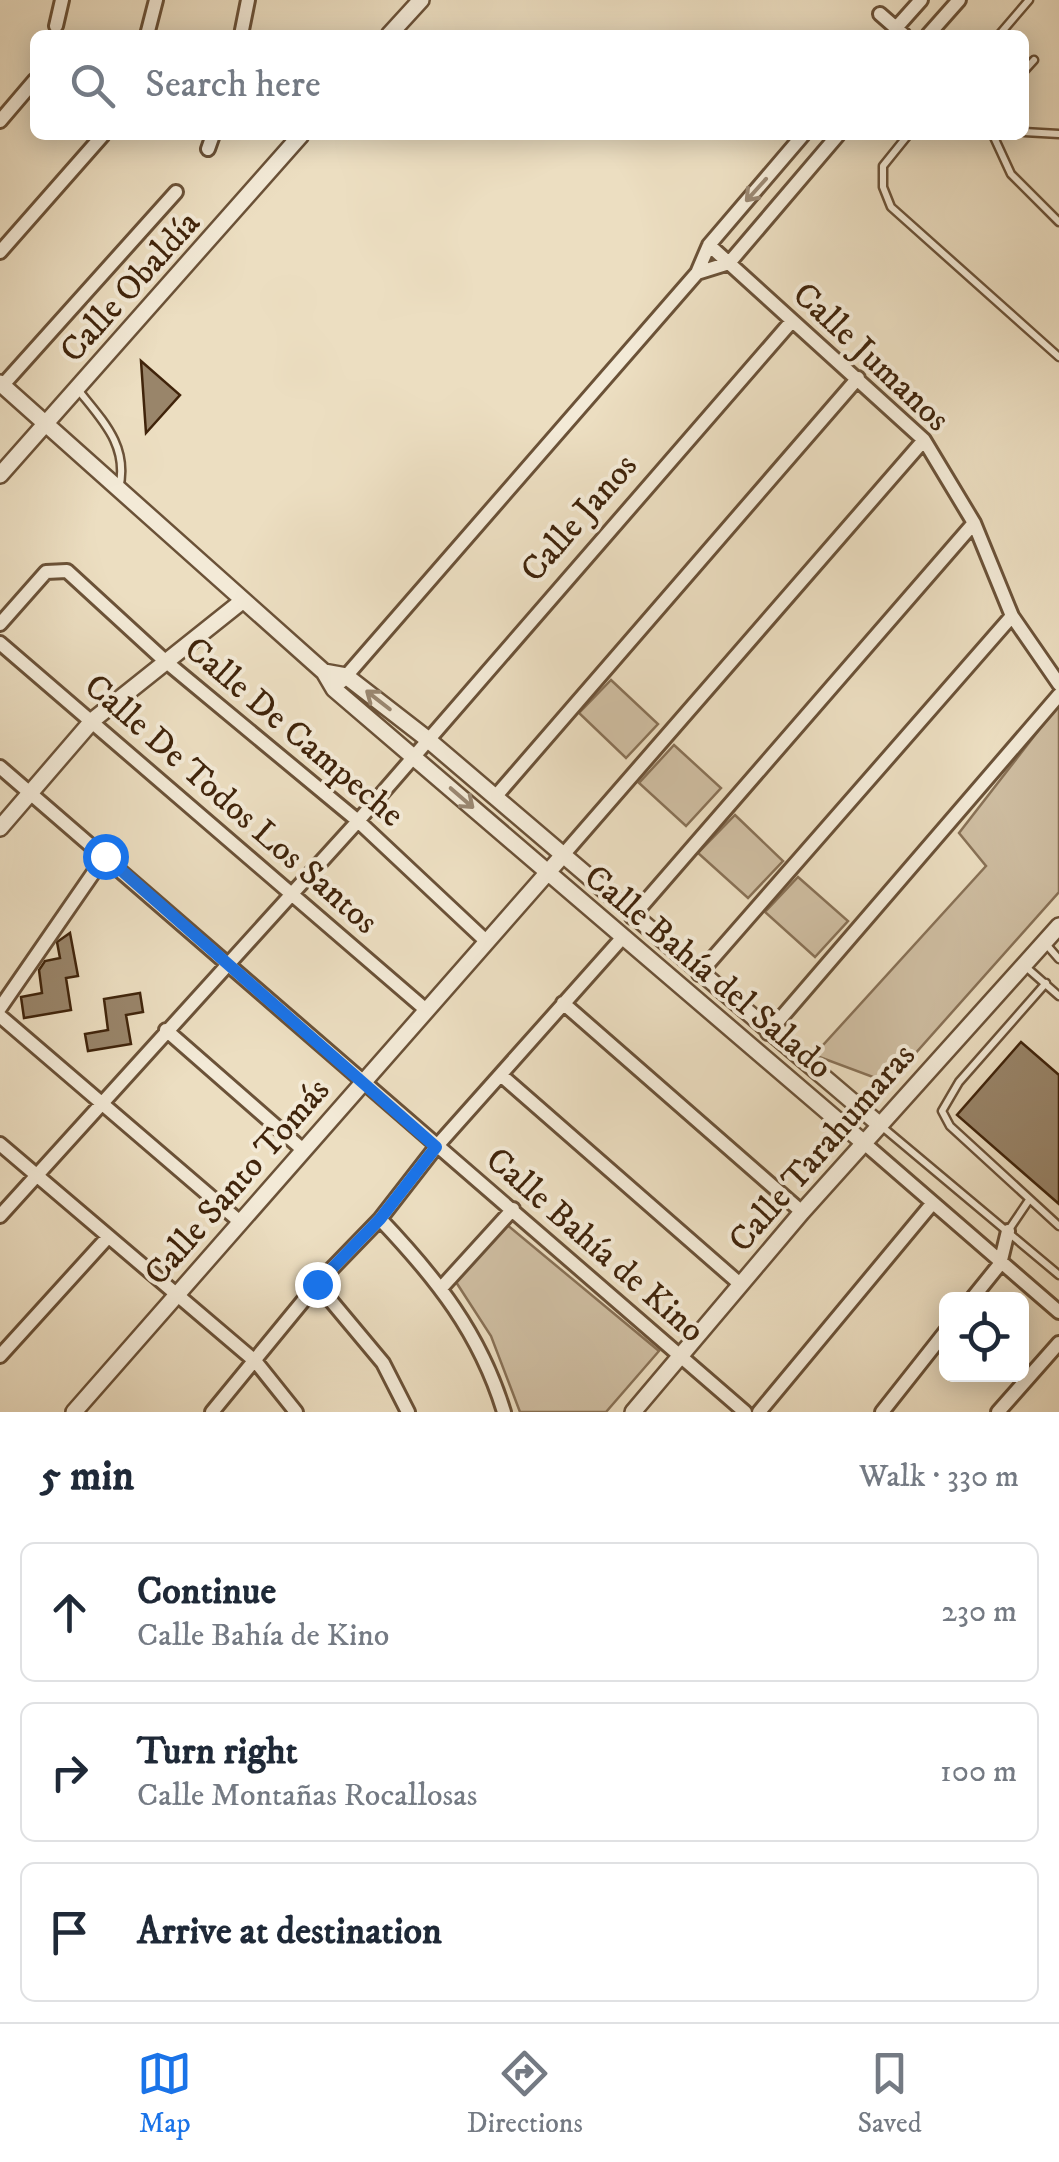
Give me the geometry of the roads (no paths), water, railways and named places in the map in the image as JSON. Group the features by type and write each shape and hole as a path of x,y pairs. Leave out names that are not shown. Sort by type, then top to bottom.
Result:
{"street":[{"path":"56,26 62,0"},
{"path":"148,30 156,0"},
{"path":"241,30 248,0"},
{"path":"394,30 421,0"},
{"path":"901,30 921,0"},
{"path":"932,30 958,0"},
{"path":"880,14 898,30"},
{"path":"0,120 30,86"},
{"path":"0,252 99,140"},
{"path":"208,149 211,140"},
{"name":"Calle Obaldía","path":"0,475 297,140"},
{"path":"334,689 697,273 709,245 799,140"},
{"path":"697,273 728,263 834,140"},
{"path":"777,166 796,183"},
{"path":"1,385 176,192"},
{"name":"Calle Jumanos","path":"709,245 924,440 974,524 1012,616 1059,684"},
{"name":"Calle Janos","path":"0,1216 98,1103 358,821 792,320"},
{"path":"496,796 858,378"},
{"name":"Calle Bahía del Salado","path":"1,385 324,672 334,689 1059,1312"},
{"path":"563,855 924,440"},
{"path":"632,917 974,524"},
{"name":"Calle De Campeche","path":"0,624 46,572 63,569 164,660 358,821 487,942"},
{"path":"0,828 93,720 241,602"},
{"path":"699,974 1012,616"},
{"name":"Calle De Todos Los Santos","path":"0,643 425,1010"},
{"name":"Calle Bahía del Salado","path":"324,672 346,676 426,738 768,1034 880,1125"},
{"path":"768,1034 1059,695"},
{"name":"Calle Bahía de Kino","path":"0,766 745,1412"},
{"name":"Calle Santo Tomás","path":"74,1412 563,855"},
{"path":"0,1008 105,856"},
{"name":"Calle Tarahumaras","path":"633,1412 802,1212 1059,926"},
{"path":"212,1412 317,1284 380,1219 436,1147 623,937"},
{"path":"563,1003 802,1212"},
{"path":"0,1016 239,1221"},
{"path":"166,1030 302,1149"},
{"path":"502,1076 740,1284"},
{"path":"0,1144 256,1362 296,1412"},
{"path":"759,1412 931,1205"},
{"path":"443,1286 513,1208"},
{"path":"380,1219 443,1286 460,1310 495,1382 504,1412"},
{"path":"977,1292 1000,1264 1008,1231"},
{"path":"0,1356 108,1237"},
{"path":"317,1284 383,1363 408,1412"},
{"path":"882,1412 939,1339"},
{"path":"998,1412 1059,1343"}],"lane":[{"path":"1003,30 1029,0"},
{"path":"1029,66 1034,60"},
{"path":"1029,132 1059,134"},
{"path":"904,140 883,166 884,187 891,206 1059,357"},
{"path":"994,140 1011,174 1059,222"},
{"path":"78,389 118,444 124,467 119,490"},
{"path":"1044,942 1059,958"},
{"path":"1023,964 1059,996"},
{"path":"1046,983 959,1082 942,1112 950,1126 1059,1226"},
{"path":"880,1125 1059,1275"},
{"path":"1008,1231 1029,1200"}]}
